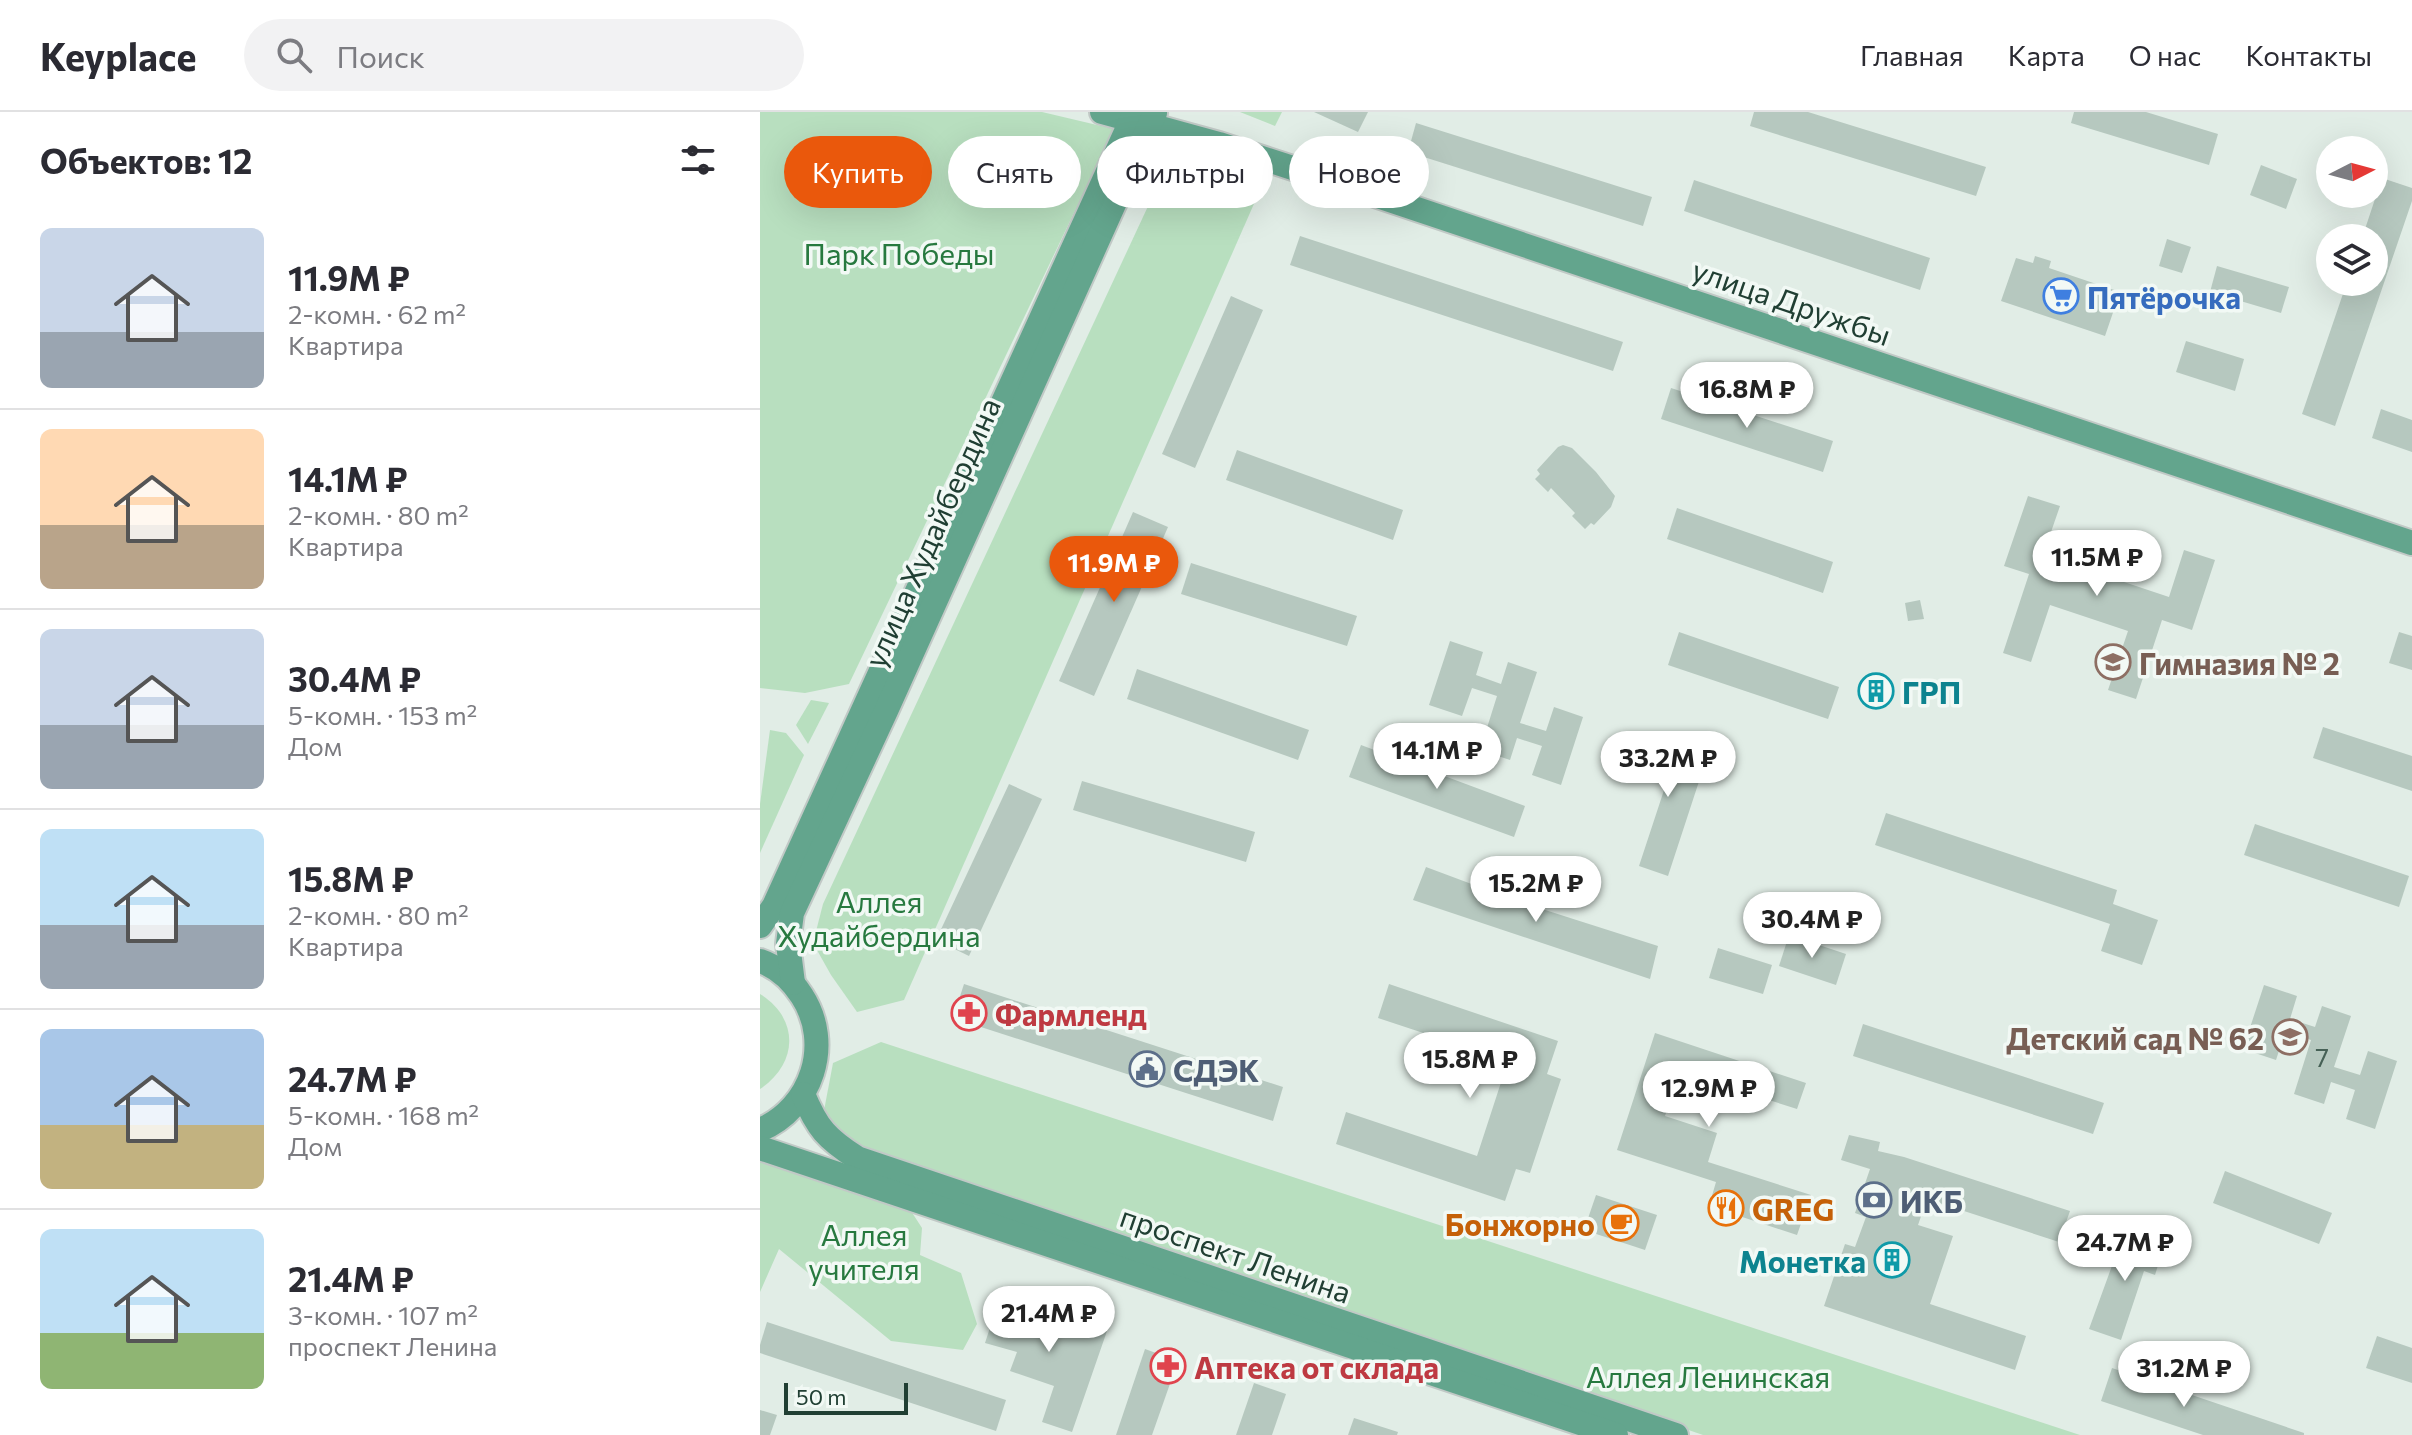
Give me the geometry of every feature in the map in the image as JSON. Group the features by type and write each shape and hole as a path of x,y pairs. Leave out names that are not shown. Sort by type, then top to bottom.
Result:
{"main road":[{"name":"улица Дружбы","path":"1102,112 1143,117 2412,543"},
{"name":"улица Худайбердина","path":"760,926 774,906 1143,117"},
{"name":"улица Худайбердина","path":"793,983 788,944 792,913 886,711 1143,117"},
{"path":"760,961 773,965 793,983 810,1008 818,1041 814,1071 803,1094 781,1119 760,1130"},
{"name":"проспект Ленина","path":"803,1094 813,1119 832,1143 857,1158 1676,1435"},
{"name":"проспект Ленина","path":"760,1148 1616,1435"}],"green space":[{"name":"Парк Победы","path":"760,112 1042,112 1114,129 1111,136 1097,136 1097,165 1081,198 1081,136 948,136 948,208 1076,208 849,684 805,693 760,688"},
{"path":"1240,112 1282,112 1275,126"},
{"name":"Аллея Худайбердина","path":"1147,208 1252,208 904,1000 857,1012 813,943 823,904"},
{"path":"811,700 829,703 808,744 796,725"},
{"path":"770,730 786,733 804,755 760,853 760,804"},
{"path":"760,994 782,1016 788,1028 789,1042 782,1067 760,1089"},
{"name":"Аллея Ленинская","path":"881,1042 2080,1435 1703,1435 852,1142 823,1116 833,1063"},
{"name":"Аллея учителя","path":"760,1159 911,1211 922,1228 920,1255 961,1273 977,1324 963,1350 891,1341 779,1249 760,1292"}],"building":[{"path":"1314,112 1368,112 1358,132"},
{"path":"1754,112 1808,112 1986,167 1976,196 1750,126"},
{"path":"2074,112 2146,112 2218,134 2209,165 2071,123"},
{"path":"1416,123 1652,197 1643,226 1429,159 1429,136 1412,136"},
{"path":"2261,165 2297,179 2286,209 2250,195"},
{"path":"1694,180 1930,258 1920,290 1684,211"},
{"path":"2388,180 2412,188 2412,201 2388,271 2388,224 2367,224 2372,208 2388,208"},
{"path":"1300,236 1623,342 1613,371 1290,265"},
{"path":"2167,239 2191,247 2182,273 2159,266"},
{"name":"Пятёрочка","path":"2035,256 2051,261 2049,268 2120,292 2105,336 2001,301 2016,258 2033,263"},
{"path":"2217,266 2289,287 2281,313 2210,292"},
{"path":"1231,296 1263,310 1195,468 1162,454"},
{"path":"2342,296 2379,296 2335,426 2302,414"},
{"path":"2186,341 2244,359 2235,391 2176,372"},
{"path":"1671,388 1833,441 1823,472 1661,419"},
{"path":"2381,409 2412,420 2412,452 2372,438"},
{"path":"1563,445 1572,448 1615,496 1611,507 1594,525 1591,523 1585,529 1572,516 1575,513 1551,488 1548,492 1535,479 1540,474 1537,470"},
{"path":"1237,450 1403,510 1393,540 1226,480"},
{"path":"2028,496 2060,506 2043,555 2169,597 2184,550 2215,560 2192,630 2162,620 2136,699 2108,690 2128,631 2050,605 2031,662 2003,653 2029,574 2004,566"},
{"path":"1677,508 1833,562 1823,593 1667,539"},
{"path":"1133,512 1168,527 1094,696 1059,681"},
{"path":"1191,563 1357,616 1347,646 1181,594"},
{"path":"1920,600 1924,619 1908,621 1905,603"},
{"path":"1679,632 1839,687 1828,719 1668,665"},
{"path":"2399,632 2412,636 2412,670 2389,663"},
{"path":"1450,641 1483,652 1476,675 1501,684 1508,662 1537,672 1520,723 1546,731 1554,707 1583,717 1561,785 1532,775 1542,746 1517,738 1510,760 1480,750 1497,696 1472,688 1462,716 1429,705"},
{"path":"1137,669 1309,730 1298,760 1127,699"},
{"path":"2323,727 2412,756 2412,791 2313,758"},
{"path":"1643,734 1655,739 1654,742 1706,760 1668,876 1639,866 1667,781 1632,768"},
{"path":"1361,745 1525,806 1514,837 1349,777"},
{"path":"1082,781 1255,832 1246,862 1073,810"},
{"path":"1009,784 1042,799 969,956 936,940"},
{"path":"1886,813 2117,890 2113,904 2158,920 2142,965 2101,951 2110,924 1875,845"},
{"path":"2255,824 2409,876 2399,907 2244,855"},
{"path":"1426,867 1517,901 1658,946 1650,979 1413,900"},
{"path":"1789,935 1846,954 1836,985 1779,966"},
{"path":"1718,948 1772,965 1763,994 1709,978"},
{"path":"964,984 1283,1087 1273,1121 953,1018"},
{"path":"1389,984 1558,1041 1547,1074 1561,1079 1530,1173 1516,1169 1505,1201 1336,1144 1346,1112 1477,1156 1508,1061 1378,1018"},
{"path":"2264,985 2297,996 2290,1019 2315,1027 2322,1006 2351,1016 2334,1067 2360,1075 2368,1051 2397,1061 2375,1129 2346,1119 2355,1090 2331,1082 2324,1104 2294,1094 2311,1040 2285,1032 2276,1060 2243,1049"},
{"path":"1863,1024 2104,1103 2093,1134 1853,1056"},
{"path":"1655,1033 1806,1083 1797,1109 1710,1081 1706,1094 1675,1084 1665,1116 1717,1133 1708,1162 1811,1195 1797,1235 1709,1206 1716,1182 1617,1150"},
{"path":"1849,1135 1880,1142 1878,1151 2070,1211 2059,1242 1927,1199 1918,1225 1953,1236 1930,1304 2026,1336 2015,1370 1824,1306 1845,1244 1855,1247 1866,1217 1855,1213 1870,1169 1841,1160"},
{"path":"2225,1171 2332,1213 2319,1244 2213,1203"},
{"name":"Бонжорно","path":"1596,1195 1657,1215 1645,1250 1584,1230"},
{"path":"2125,1230 2165,1243 2155,1275 2144,1271 2121,1340 2089,1329"},
{"path":"1001,1294 1107,1331 1072,1432 1042,1422 1054,1386 1010,1371 1017,1352 985,1343"},
{"path":"767,1322 1006,1400 996,1431 760,1353"},
{"path":"2377,1336 2412,1348 2412,1383 2366,1368"},
{"path":"1145,1349 1178,1361 1152,1435 1116,1435"},
{"path":"2112,1368 2304,1435 2203,1435 2101,1401"},
{"path":"1254,1383 1286,1394 1272,1435 1236,1435"},
{"path":"760,1410 777,1415 770,1435 760,1435"},
{"path":"1354,1418 1398,1432 1397,1435 1348,1435"}],"place":[{"name":"Пятёрочка","path":"2061,296"},
{"name":"Гимназия № 2","path":"2113,662"},
{"name":"ГРП","path":"1876,691"},
{"name":"Фармленд","path":"969,1013"},
{"name":"Детский сад № 62","path":"2290,1037"},
{"name":"СДЭК","path":"1147,1069"},
{"name":"ИКБ","path":"1874,1200"},
{"name":"GREG","path":"1726,1208"},
{"name":"Бонжорно","path":"1621,1223"},
{"name":"Монетка","path":"1892,1260"},
{"name":"Аптека от склада","path":"1168,1366"}]}
